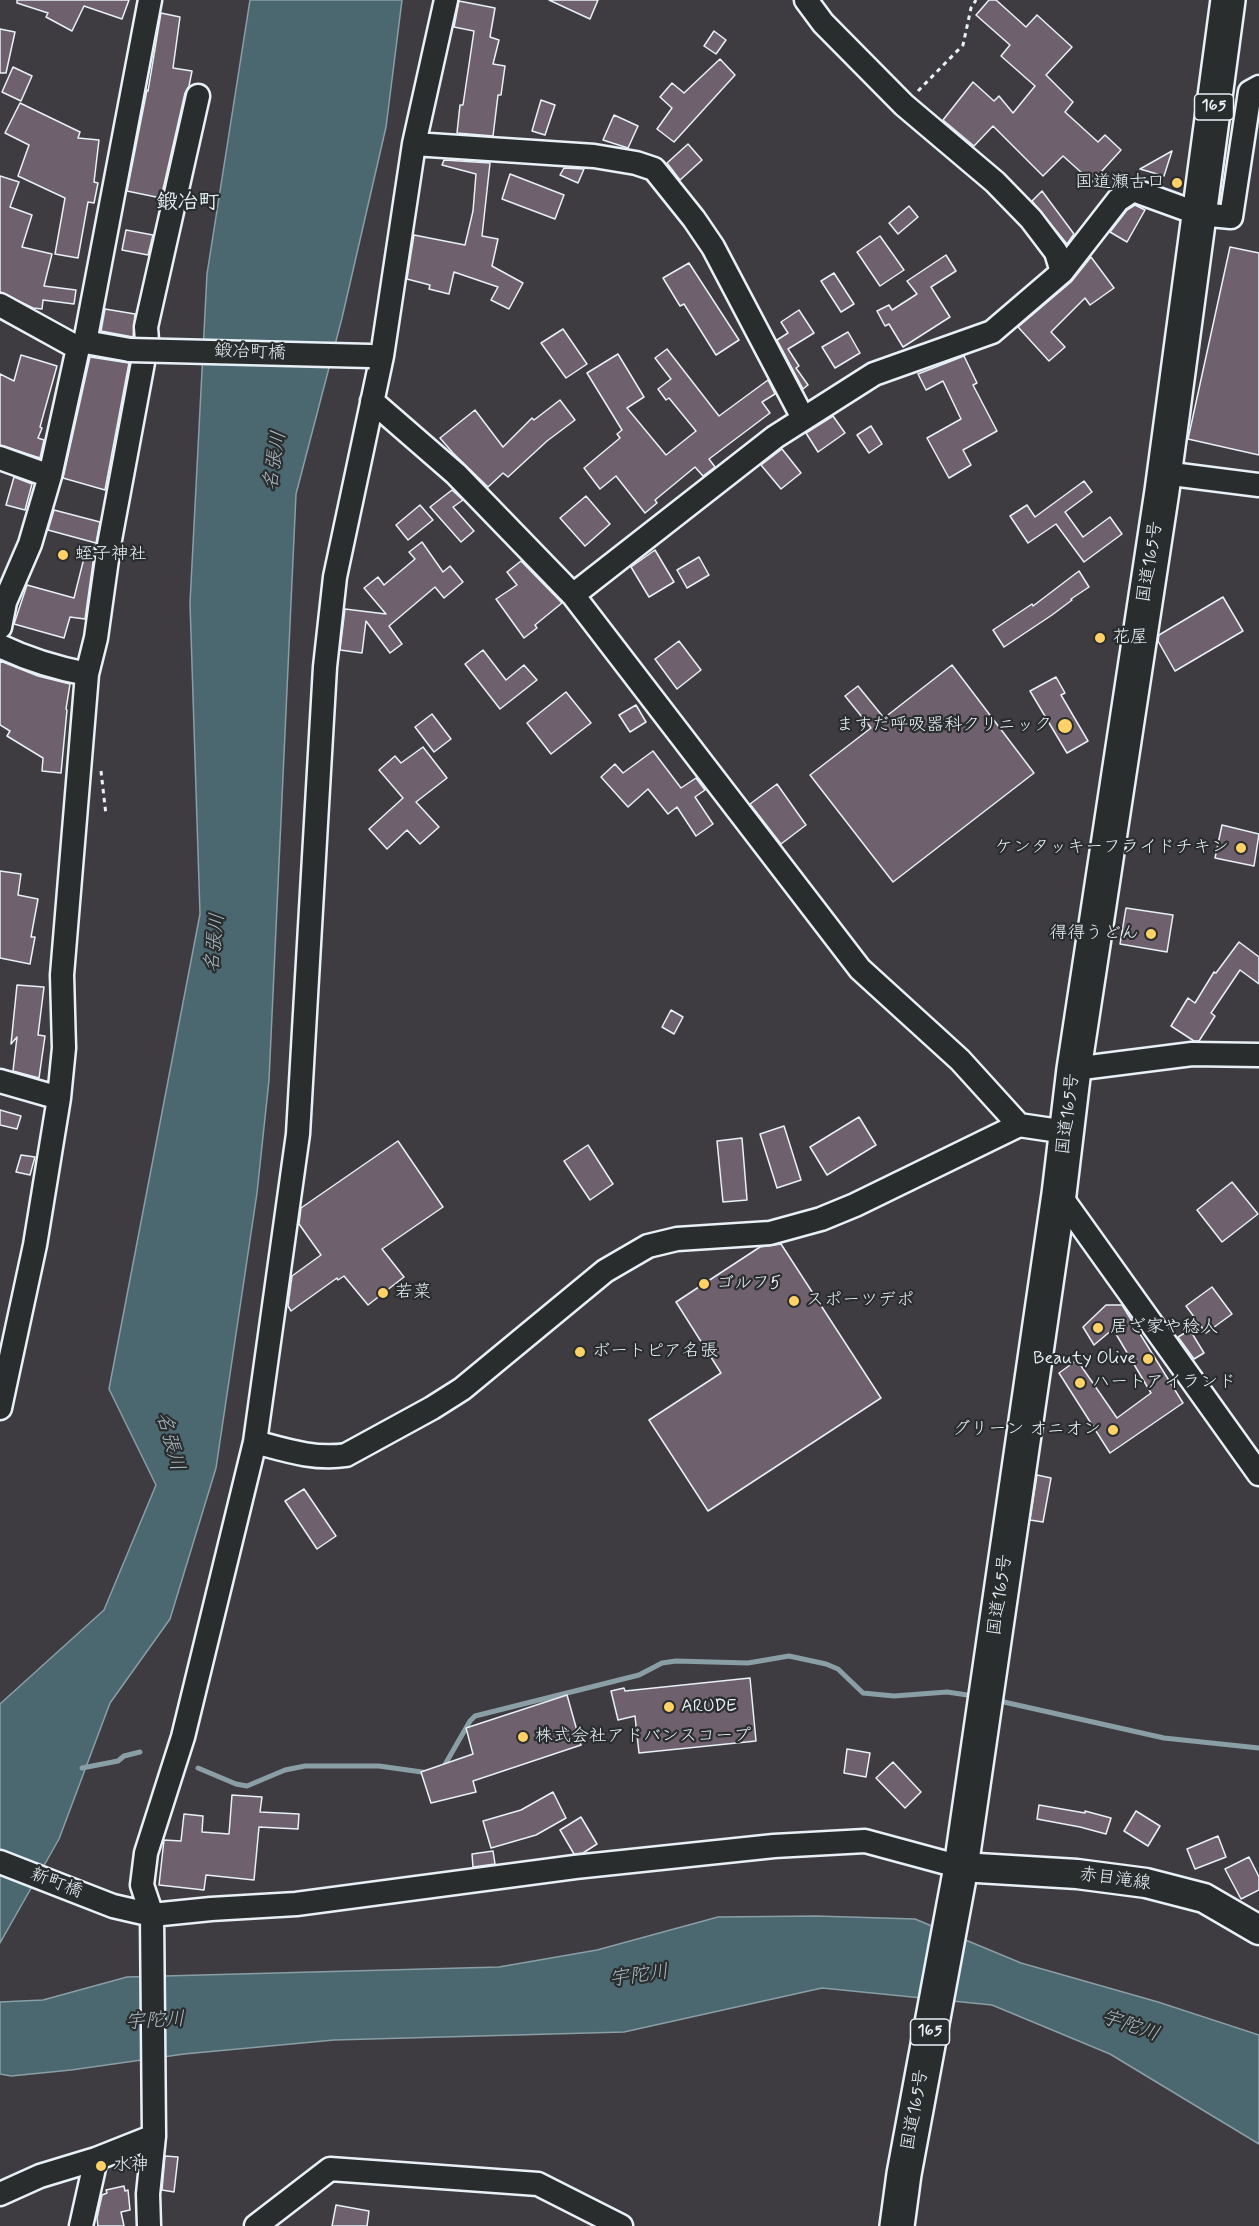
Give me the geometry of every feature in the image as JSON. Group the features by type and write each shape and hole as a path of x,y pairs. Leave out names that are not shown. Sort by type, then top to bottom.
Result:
{"highway":[{"name":"国道165号","path":"897,2226 904,2174 958,1879 985,1699 1059,1194 1074,1069 1164,473 1228,0"}],"main road":[{"name":"赤目滝線","path":"958,1879 1077,1874 1146,1883 1204,1898 1259,1930"}],"street":[{"path":"0,627 2,600 30,544 50,476 81,345 150,0"},
{"path":"149,2226 148,2194 154,2132 151,1925 142,1885 146,1853 183,1737 255,1442 298,1134 325,667 335,577 372,401 376,356 414,144 446,0"},
{"path":"806,0 823,23 904,105 995,182 1031,219 1056,252 1062,272"},
{"path":"573,595 775,437 803,418 874,374 992,332 1062,272 1118,200 1132,190 1199,214 1231,217 1250,92 1259,87"},
{"path":"0,1408 35,1245 59,1098 64,1048 62,975 87,674 96,638 109,545 147,341 146,327 198,96"},
{"path":"414,144 594,156 636,163 654,169 713,247 803,418"},
{"path":"0,305 81,345"},
{"name":"鍛冶町橋","path":"81,345 130,350 376,356"},
{"path":"372,401 456,474 573,595 860,969 960,1060 1019,1125"},
{"path":"0,458 50,476"},
{"path":"1164,473 1259,485"},
{"path":"0,646 24,658 52,667 87,674"},
{"path":"1074,1069 1192,1054 1259,1055"},
{"path":"0,1081 59,1098"},
{"path":"255,1442 312,1456 330,1458 346,1455 462,1389 605,1271 648,1246 677,1239 770,1233 821,1219 855,1205 1019,1125 1038,1126 1066,1132"},
{"path":"1059,1194 1259,1474"},
{"path":"151,1925 211,1909 296,1904 575,1867 774,1846 865,1841 958,1879"},
{"name":"新町橋","path":"0,1862 113,1906 151,1925"},
{"path":"0,2194 40,2176 96,2159 154,2132"},
{"path":"81,2226 96,2159"},
{"path":"256,2226 330,2169 538,2184 621,2226"}],"path":[{"path":"904,105 963,45 971,8 976,0"}],"water":[{"name":"名張川","path":"250,0 402,0 386,127 342,318 296,494 269,1080 257,1193 216,1468 170,1619 110,1703 59,1839 0,1943 0,1704 104,1610 156,1485 109,1389 200,914 190,603 207,274"},
{"name":"宇陀川","path":"816,1916 915,1919 1021,1963 1158,2002 1259,2035 1259,2144 1110,2054 992,2005 822,1988 624,2032 334,2040 184,2054 71,2070 11,2076 0,2074 0,2002 43,2000 127,1977 499,1967 597,1950 718,1917"}],"building":[{"path":"17,0 129,0 122,19 84,6 72,31 46,17 48,13 17,3"},
{"path":"549,0 598,0 590,19"},
{"path":"989,0 996,0 1026,27 1037,15 1072,47 1046,75 1073,102 1065,112 1098,142 1105,135 1121,150 1092,182 1063,156 1043,176 993,126 974,146 943,120 973,82 994,101 999,96 1013,113 1035,86 1001,56 1010,45 976,15"},
{"path":"459,1 495,8 490,37 499,40 493,64 505,66 501,95 498,95 493,136 457,133 474,31 454,27"},
{"path":"161,13 180,17 173,68 192,71 161,198 127,191 148,91"},
{"path":"0,29 15,32 6,73 0,73"},
{"path":"714,31 726,40 716,54 704,46"},
{"path":"720,59 735,75 674,142 657,129 672,108 660,97 672,83 684,93"},
{"path":"13,67 32,76 21,101 2,92"},
{"path":"541,100 555,105 545,135 532,131"},
{"path":"20,103 80,132 78,138 99,140 94,182 98,183 94,203 88,202 78,258 55,254 65,198 18,176 29,145 5,133"},
{"path":"614,115 638,126 628,148 603,140"},
{"path":"688,144 702,160 680,180 667,163"},
{"path":"1172,151 1164,176 1140,169"},
{"path":"444,160 490,163 482,236 498,239 492,266 523,283 509,309 491,300 498,287 454,272 449,294 429,289 430,285 407,279 414,235 465,245 473,211 476,174 442,165"},
{"path":"564,168 584,169 578,183 560,175"},
{"path":"510,174 564,195 555,219 502,199"},
{"path":"0,176 19,182 10,207 32,215 22,247 52,254 44,286 76,290 74,304 43,300 42,309 33,308 0,292"},
{"path":"1042,191 1074,234 1067,244 1032,201"},
{"path":"1135,205 1145,210 1127,242 1110,232 1127,210"},
{"path":"909,206 918,217 898,234 889,223"},
{"path":"126,230 153,235 148,255 122,250"},
{"path":"880,236 904,270 880,286 857,252"},
{"path":"1230,247 1259,253 1259,455 1188,439"},
{"path":"946,255 956,271 931,287 950,317 903,347 889,324 885,326 877,311 889,305 892,310 917,294 907,281"},
{"path":"1091,257 1114,288 1090,305 1085,298 1051,332 1065,347 1049,361 1018,327 1071,282"},
{"path":"689,263 739,340 716,355 684,304 680,306 663,278"},
{"path":"834,273 854,304 841,312 821,281"},
{"path":"105,309 135,314 133,337 101,331"},
{"path":"799,310 814,333 788,349 799,366 796,368 808,385 803,389 777,340 788,333 781,322"},
{"path":"563,329 587,364 566,378 541,343"},
{"path":"848,332 860,353 835,368 822,347"},
{"path":"667,349 719,416 768,380 775,394 762,402 770,413 709,459 715,467 703,476 695,467 655,500 657,503 645,513 616,476 600,489 584,468 620,438 617,434 622,430 587,373 618,354 644,397 627,408 666,455 696,431 669,398 666,400 658,389 671,379 655,358"},
{"path":"21,355 57,366 40,427 42,428 38,438 44,440 40,458 0,445 0,374 14,381"},
{"path":"964,356 977,383 973,385 997,431 963,450 971,465 949,478 927,438 961,419 943,381 926,390 918,374"},
{"path":"90,357 129,363 105,490 63,478"},
{"path":"560,400 575,420 547,441 508,477 503,473 488,487 440,438 475,410 503,447 532,418 534,420"},
{"path":"833,416 845,433 818,452 806,433"},
{"path":"871,426 882,444 869,453 857,435"},
{"path":"782,449 801,473 781,489 761,465"},
{"path":"14,477 32,484 25,510 6,505"},
{"path":"1084,481 1092,492 1065,512 1083,537 1110,517 1122,534 1084,562 1056,524 1028,543 1010,516 1027,505 1035,517"},
{"path":"452,490 463,500 453,507 474,531 461,542 430,507"},
{"path":"586,496 610,524 585,546 560,518"},
{"path":"420,505 433,520 408,540 396,525"},
{"path":"54,510 100,522 96,543 48,530"},
{"path":"422,542 443,572 450,566 463,582 444,598 435,587 389,626 402,644 390,653 366,621 362,653 340,650 345,609 386,614 364,588 378,577 384,585 415,559 409,552"},
{"path":"87,546 95,548 85,619 70,617 64,638 14,624 27,585 74,598"},
{"path":"655,550 674,582 649,597 631,567"},
{"path":"699,557 709,575 687,588 677,570"},
{"path":"521,561 562,603 535,625 537,628 524,638 496,599 517,585 507,572"},
{"path":"1079,571 1089,587 1004,647 993,630 1032,604 1033,606"},
{"path":"1223,597 1243,631 1175,671 1158,641 1159,635"},
{"path":"679,641 701,670 677,689 655,659"},
{"path":"483,650 506,680 524,665 537,680 500,709 465,664"},
{"path":"0,661 38,676 70,684 61,773 42,771 43,758 7,736 10,731 0,725"},
{"path":"952,665 1034,773 893,882 810,775 871,728 845,696 858,686 884,718"},
{"path":"1056,677 1065,693 1061,695 1088,741 1067,753 1030,691"},
{"path":"566,692 591,723 551,754 527,723"},
{"path":"636,705 646,722 630,732 619,715"},
{"path":"432,714 451,739 434,752 415,727"},
{"path":"423,747 447,778 416,802 439,827 420,844 407,830 387,849 369,829 403,798 379,770 395,756 401,763"},
{"path":"653,751 681,788 696,778 705,790 695,797 713,824 696,836 677,807 668,814 648,789 628,807 601,777 615,764 623,773"},
{"path":"777,784 806,825 781,844 750,804"},
{"path":"1222,825 1259,834 1254,866 1215,858"},
{"path":"0,871 21,874 18,895 38,899 31,937 35,937 30,964 0,958"},
{"path":"1126,908 1173,915 1167,952 1120,944"},
{"path":"1239,942 1259,957 1259,984 1240,970 1211,1013 1215,1016 1199,1041 1194,1041 1171,1026 1188,998 1195,1003 1214,972 1216,973"},
{"path":"17,985 44,987 38,1035 45,1036 39,1078 13,1071 17,1037 11,1044"},
{"path":"671,1010 683,1017 674,1034 662,1027"},
{"path":"0,1110 21,1116 17,1129 0,1125"},
{"path":"859,1117 876,1145 827,1175 810,1147"},
{"path":"784,1126 801,1180 777,1188 760,1134"},
{"path":"742,1138 747,1200 723,1202 717,1141"},
{"path":"398,1141 443,1207 382,1249 404,1277 368,1305 344,1276 338,1280 337,1278 291,1311 288,1306 292,1276 321,1255 299,1224 301,1208"},
{"path":"588,1145 613,1184 590,1200 564,1161"},
{"path":"21,1155 35,1157 30,1175 16,1172"},
{"path":"1232,1182 1258,1214 1222,1242 1197,1210"},
{"path":"781,1244 881,1398 708,1511 649,1420 721,1373 676,1302 760,1247"},
{"path":"1212,1287 1232,1314 1206,1333 1186,1306"},
{"name":"ハートアイランド","path":"1106,1305 1122,1305 1183,1403 1110,1453 1059,1373 1077,1360 1117,1418 1151,1393 1113,1329 1094,1345 1083,1327"},
{"path":"1190,1330 1204,1353 1194,1359 1178,1337"},
{"path":"1037,1475 1051,1478 1043,1522 1030,1520"},
{"path":"304,1489 336,1536 317,1549 285,1501"},
{"path":"750,1678 756,1741 639,1753 635,1716 618,1720 611,1691 624,1688 625,1691"},
{"name":"株式会社アドバンスコープ","path":"567,1695 581,1745 473,1781 476,1792 431,1803 421,1772 473,1754 466,1728"},
{"path":"847,1749 870,1753 866,1777 844,1773"},
{"path":"893,1762 921,1792 905,1808 876,1778"},
{"path":"553,1792 566,1818 536,1835 491,1848 483,1821 521,1810"},
{"path":"232,1795 262,1797 260,1812 299,1814 298,1829 259,1827 254,1880 206,1875 204,1890 159,1885 164,1840 181,1841 184,1814 203,1816 202,1832 229,1834"},
{"path":"1039,1805 1085,1813 1085,1811 1111,1818 1106,1834 1037,1819"},
{"path":"1136,1811 1160,1826 1148,1846 1124,1831"},
{"path":"581,1817 597,1844 583,1853 574,1854 560,1830"},
{"path":"1218,1836 1226,1857 1195,1869 1187,1849"},
{"path":"493,1851 495,1864 473,1867 472,1854"},
{"path":"1249,1857 1259,1877 1259,1890 1241,1899 1225,1869"},
{"path":"165,2156 178,2157 174,2192 162,2190"},
{"path":"124,2186 125,2191 128,2190 130,2210 121,2212 124,2226 98,2226 97,2218 102,2195 107,2193 106,2190"},
{"path":"336,2205 369,2211 367,2226 332,2226"}],"waterway":[{"path":"443,1768 475,1716 639,1675 662,1663 676,1661 748,1663 789,1656 838,1669 863,1693 894,1696 947,1692 974,1696"},
{"path":"995,1700 1164,1738 1259,1748"},
{"path":"82,1768 118,1761 124,1756 140,1752"},
{"path":"198,1768 236,1784 247,1786 285,1770 305,1766 379,1766 429,1773"}],"place":[{"name":"国道瀬古口","path":"1177,183"},
{"name":"蛭子神社","path":"63,555"},
{"name":"花屋","path":"1100,638"},
{"name":"ますだ呼吸器科クリニック","path":"1065,726"},
{"name":"ケンタッキーフライドチキン","path":"1241,848"},
{"name":"得得うどん","path":"1151,934"},
{"name":"ゴルフ5","path":"704,1284"},
{"name":"若菜","path":"383,1293"},
{"name":"スポーツデポ","path":"794,1301"},
{"name":"居ざ家や稔人","path":"1098,1328"},
{"name":"ボートピア名張","path":"580,1352"},
{"name":"Beauty Olive","path":"1148,1359"},
{"name":"ハートアイランド","path":"1080,1383"},
{"name":"グリーン オニオン","path":"1113,1430"},
{"name":"ARUDE","path":"669,1707"},
{"name":"株式会社アドバンスコープ","path":"523,1737"},
{"name":"水神","path":"101,2166"}],"district":[{"name":"鍛冶町","path":"188,204"}]}
